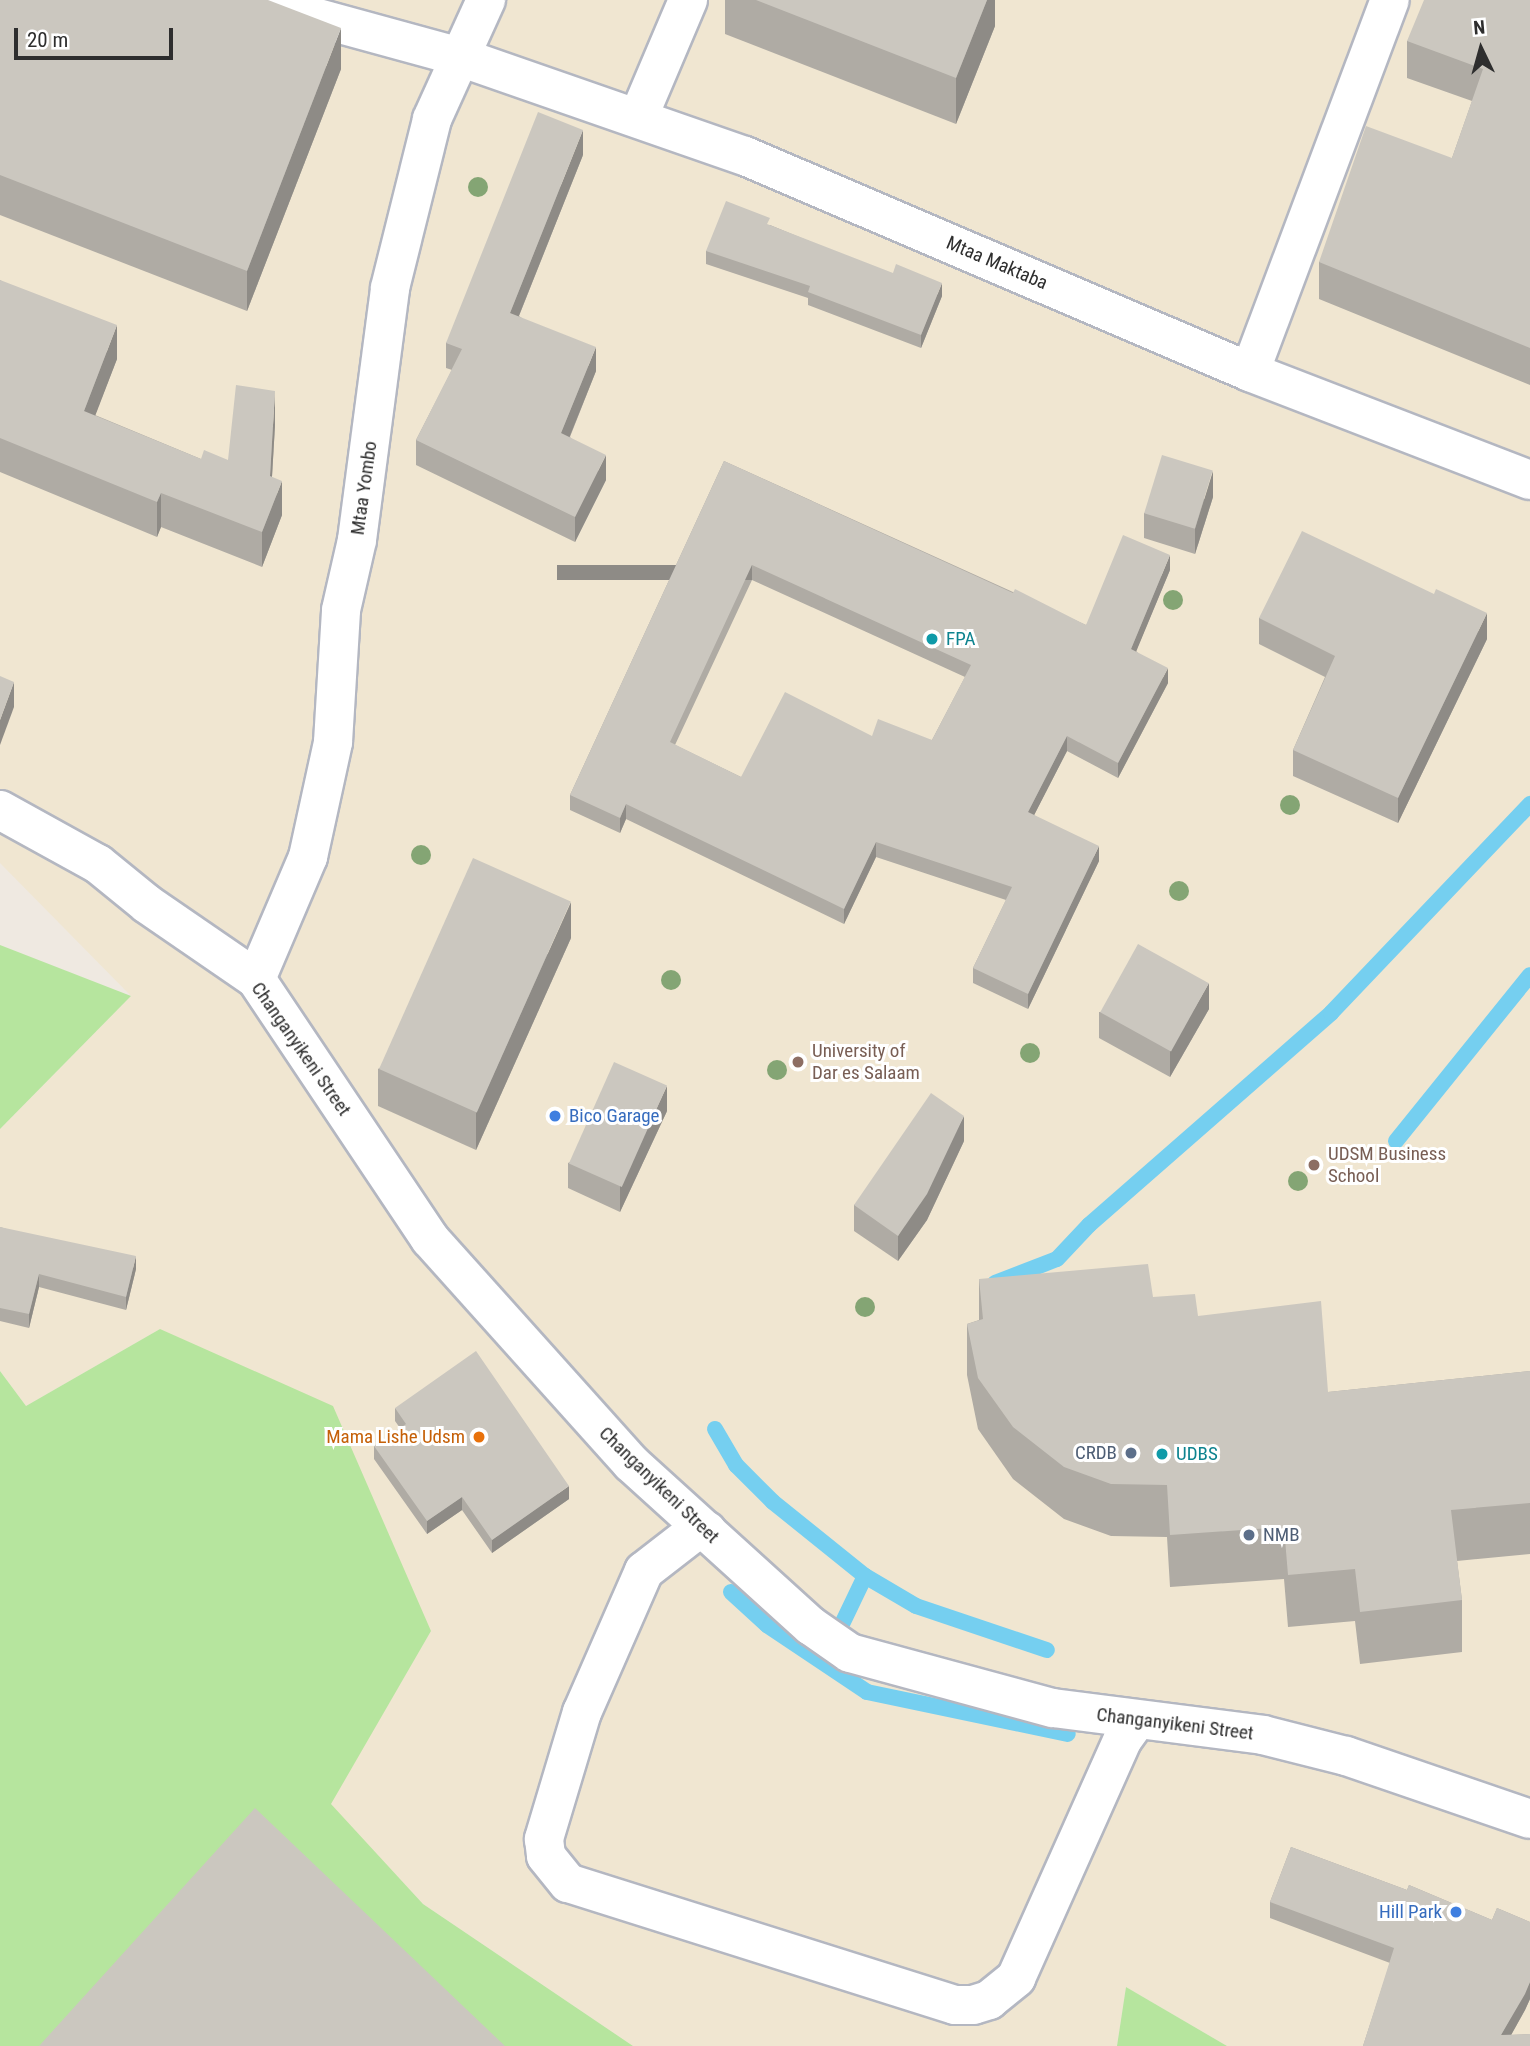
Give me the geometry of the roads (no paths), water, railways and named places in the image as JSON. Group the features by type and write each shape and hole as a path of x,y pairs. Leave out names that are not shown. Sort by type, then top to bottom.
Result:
{"street":[{"name":"Mtaa Maktaba","path":"252,0 460,57 745,156 1250,372 1530,480"},
{"name":"Mtaa Yombo","path":"256,979 308,857 333,743 341,610 357,540 390,288 432,119 486,0"},
{"path":"638,118 688,0"},
{"path":"1250,372 1390,0"},
{"name":"Changanyikeni Street","path":"0,810 98,864 147,904 256,979 430,1239 631,1463 811,1626 850,1653 1007,1697 1137,1720 1264,1735 1346,1756 1530,1819"},
{"path":"707,1531 693,1533 644,1571 582,1712 544,1839 546,1856 568,1883 955,2005 973,2005 989,2000 1016,1978 1123,1739 1137,1720"}],"waterway":[{"path":"995,1283 1057,1259 1089,1225 1331,1013 1530,804"},
{"path":"1396,1141 1530,975"},
{"path":"715,1429 736,1465 773,1502 865,1576 916,1606 1047,1650"},
{"path":"843,1622 865,1576"},
{"path":"731,1592 767,1625 867,1692 1068,1734"}],"place":[{"name":"FPA","path":"932,639"},
{"name":"University of Dar es Salaam","path":"798,1062"},
{"name":"Bico Garage","path":"555,1116"},
{"name":"UDSM Business School","path":"1314,1165"},
{"name":"Mama Lishe Udsm","path":"479,1437"},
{"name":"CRDB","path":"1131,1453"},
{"name":"UDBS","path":"1162,1454"},
{"name":"NMB","path":"1249,1535"},
{"name":"Hill Park","path":"1456,1912"}]}
